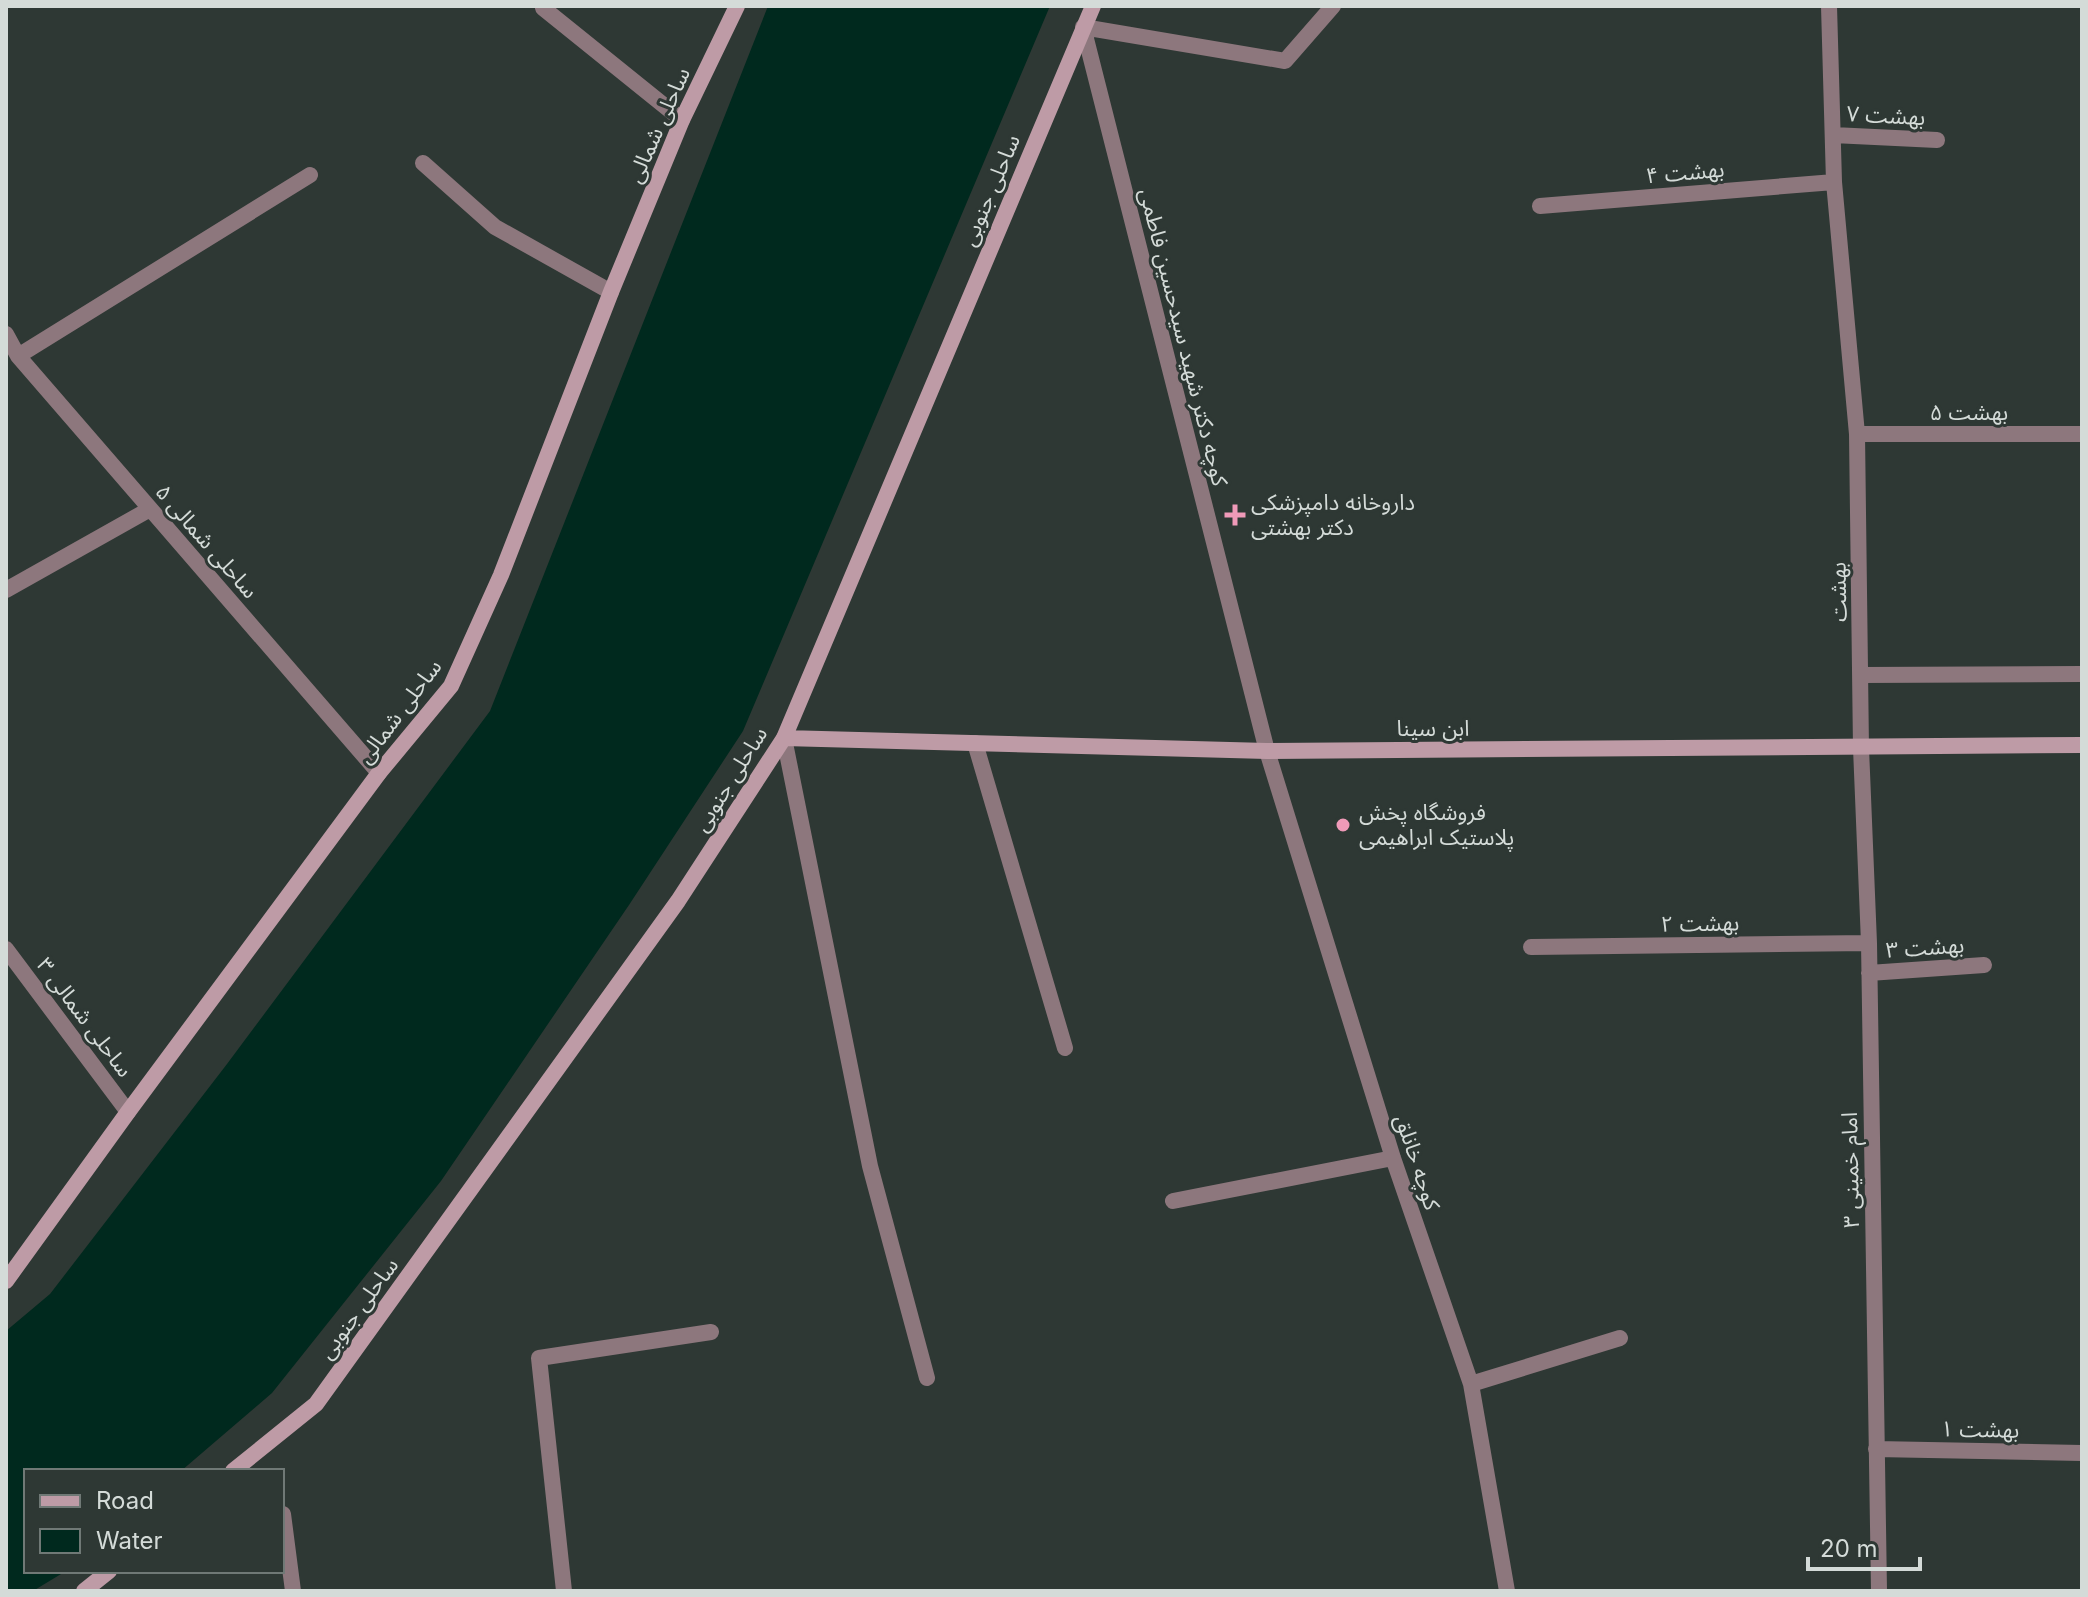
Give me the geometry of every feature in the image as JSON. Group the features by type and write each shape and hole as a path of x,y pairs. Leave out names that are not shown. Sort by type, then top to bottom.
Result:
{"street":[{"name":"ساحلی شمالی","path":"6,1281 379,773 451,686 501,575 682,120 737,6"},
{"name":"ساحلی جنوبی","path":"235,1469 316,1404 678,901 784,738 1093,6"},
{"path":"1083,27 1285,61 1333,6"},
{"path":"1829,6 1834,182"},
{"path":"543,8 682,120"},
{"name":"کوچه دکتر شهید سیدحسین فاطمی","path":"1083,27 1267,751"},
{"name":"بهشت ۷","path":"1833,135 1937,140"},
{"path":"423,163 495,227 611,292"},
{"path":"18,356 310,175"},
{"name":"بهشت ۴","path":"1540,206 1834,182"},
{"name":"بهشت","path":"1834,182 1857,434 1861,748"},
{"name":"ساحلی شمالی ۵","path":"6,334 18,356 379,773"},
{"name":"بهشت ۵","path":"1857,434 2082,434"},
{"path":"6,590 150,509"},
{"path":"1861,675 2082,674"},
{"path":"784,738 870,1166 927,1378"},
{"name":"ابن سینا","path":"784,738 1267,751 2082,745"},
{"path":"975,743 1065,1048"},
{"name":"امام خمینی ۳","path":"1861,748 1869,943 1879,1591"},
{"name":"کوچه خانلق","path":"1267,751 1393,1158 1471,1384 1507,1591"},
{"name":"بهشت ۲","path":"1531,947 1869,943"},
{"name":"ساحلی شمالی ۳","path":"6,949 128,1112"},
{"name":"بهشت ۳","path":"1869,973 1984,965"},
{"path":"1173,1201 1393,1158"},
{"path":"564,1591 539,1358 711,1332"},
{"path":"1471,1384 1620,1338"},
{"name":"بهشت ۱","path":"1876,1449 2082,1453"},
{"path":"284,1522 293,1591"},
{"path":"84,1591 106,1573"}],"water":[{"path":"768,6 1050,6 743,731 629,905 441,1181 272,1393 183,1469 24,1469 24,1573 63,1573 33,1591 6,1591 6,1331 50,1294 227,1064 490,711"}],"place":[{"name":"داروخانه دامپزشکی دکتر بهشتی","path":"1235,515"},
{"name":"فروشگاه پخش پلاستیک ابراهیمی","path":"1343,825"}]}
